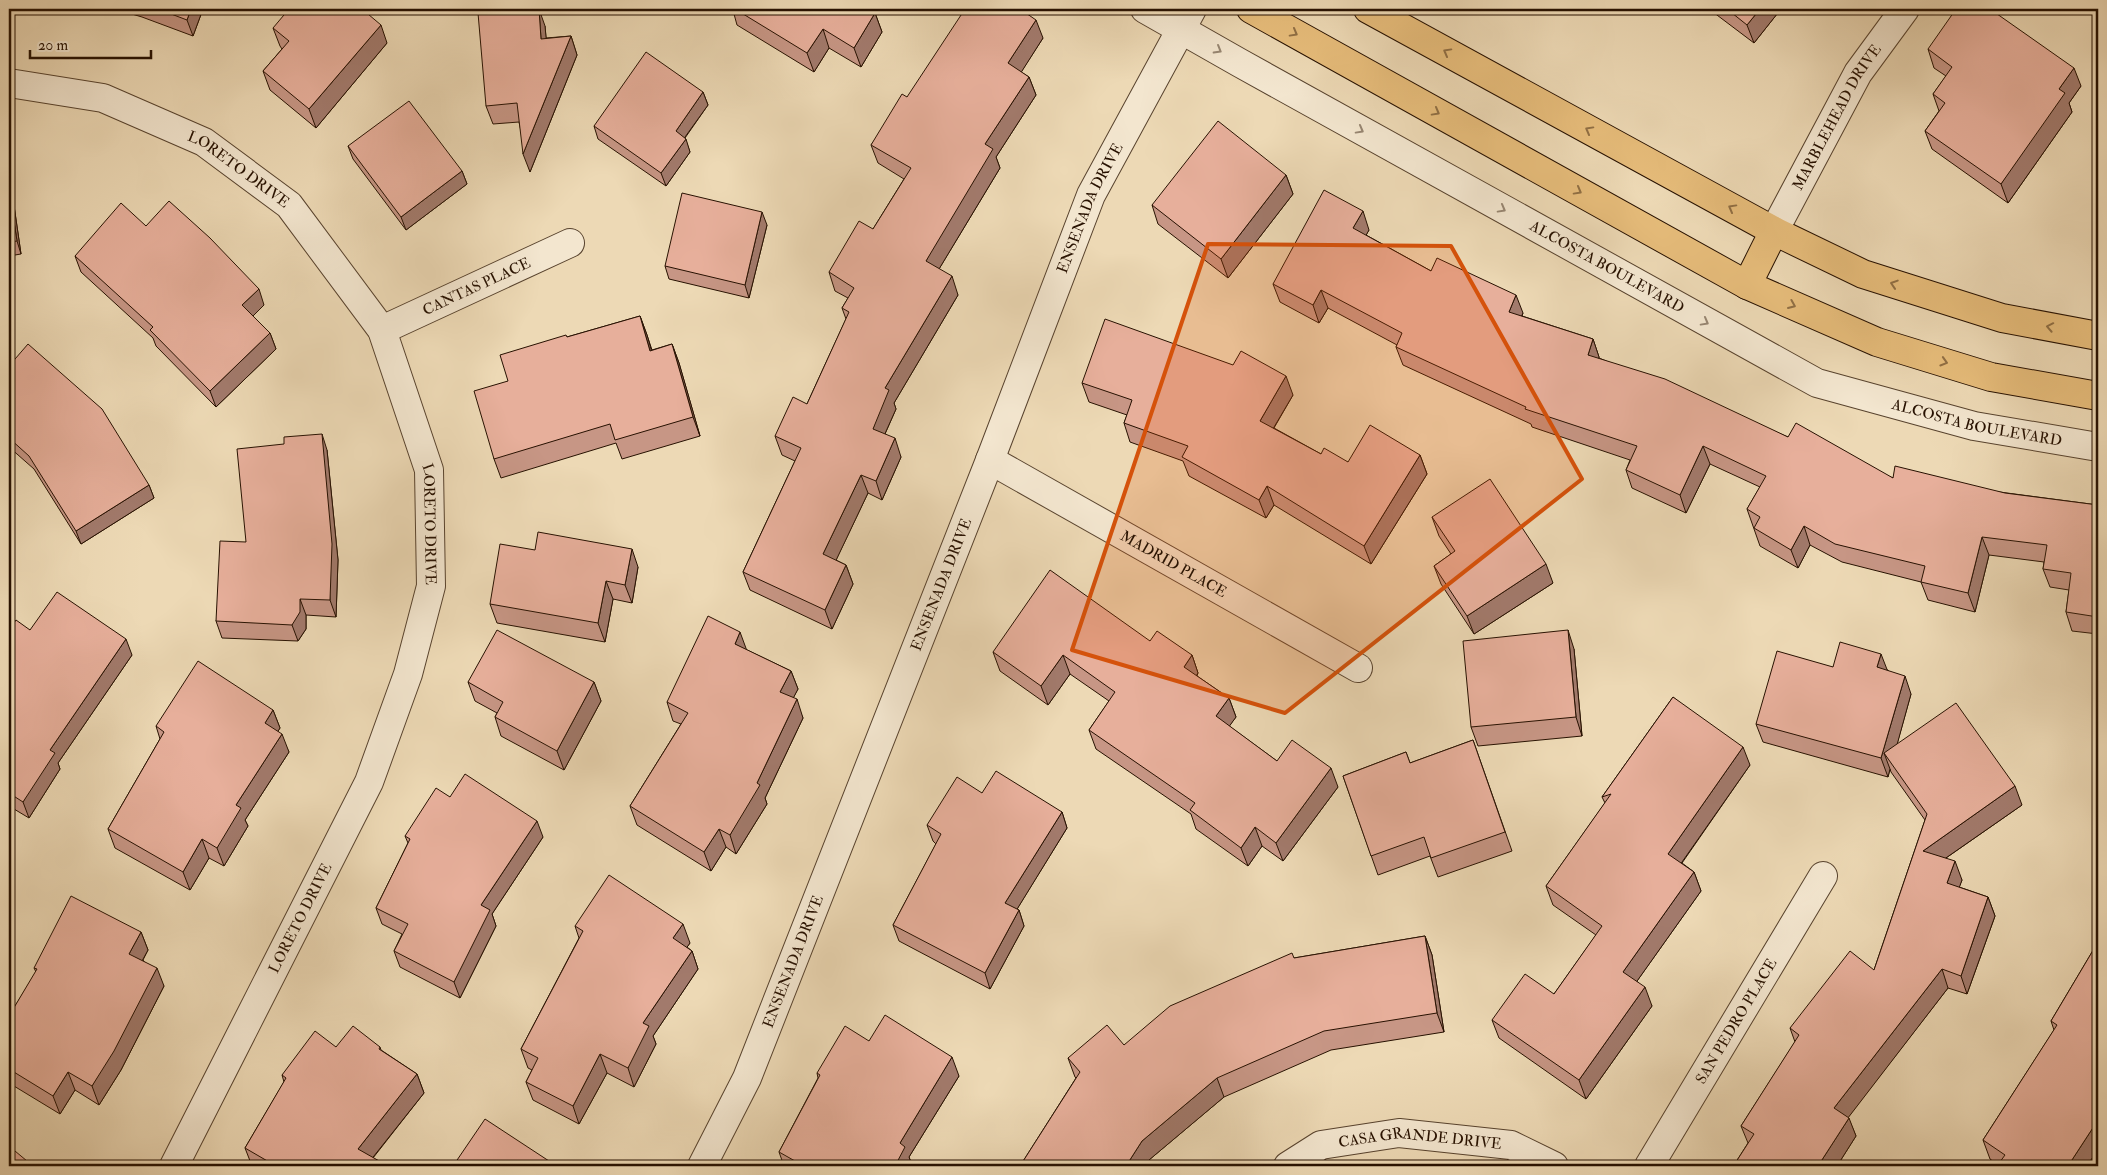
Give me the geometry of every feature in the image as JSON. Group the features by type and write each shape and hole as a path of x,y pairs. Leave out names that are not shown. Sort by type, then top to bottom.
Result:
{"main road":[{"path":"1252,9 1747,286 1877,342 1896,348 1991,377 2098,396"},
{"path":"1368,9 1774,231 1863,274 2002,318 2098,336"},
{"path":"1747,286 1774,231"}],"street":[{"name":"ALCOSTA BOULEVARD","path":"1145,9 1186,18 1240,64 1817,383 1974,426 2098,447"},
{"name":"MARBLEHEAD DRIVE","path":"1774,231 1858,73 1905,9"},
{"name":"ENSENADA DRIVE","path":"702,1166 747,1078 990,460 1091,195 1186,18"},
{"name":"LORETO DRIVE","path":"9,83 103,98 204,142 289,205 382,330 429,470 431,586 408,674 369,782 174,1166"},
{"name":"CANTAS PLACE","path":"382,330 570,243"},
{"name":"MADRID PLACE","path":"990,460 1358,668"},
{"name":"SAN PEDRO PLACE","path":"1648,1166 1823,876"},
{"name":"CASA GRANDE DRIVE","path":"1288,1166 1321,1145 1399,1133 1511,1146 1554,1166"}],"highlighted area":[{"path":"1208,244 1451,246 1582,479 1285,713 1072,650"}],"building":[{"path":"158,9 191,9 187,20"},
{"path":"289,9 362,9 381,25 309,109 263,71 289,41 273,28"},
{"path":"539,9 541,39 571,36 523,154 517,103 486,106 478,13"},
{"path":"735,9 868,9 875,13 854,48 823,29 807,53"},
{"path":"965,9 1020,9 1036,20 1008,63 1029,77 985,144 993,149 926,261 952,276 885,388 889,390 873,429 895,438 876,481 861,475 823,554 846,565 825,610 743,572 801,448 775,436 793,397 807,404 849,312 842,308 854,288 829,272 859,221 873,229 911,168 871,145 902,94 907,97"},
{"path":"1727,9 1760,9 1747,25"},
{"path":"1956,9 1990,9 2074,68 2059,89 2065,93 2001,184 1925,131 1945,103 1933,94 1952,67 1928,49"},
{"path":"646,52 703,92 676,131 686,139 661,173 594,126"},
{"path":"409,101 462,171 401,217 348,146"},
{"path":"1218,121 1286,175 1221,259 1152,205"},
{"path":"9,189 17,241 9,242"},
{"path":"1324,190 1363,211 1353,228 1431,271 1437,258 1516,295 1509,312 1593,339 1588,355 1665,379 1788,437 1796,423 1893,478 1895,466 2005,493 2098,505 2098,617 2066,612 2071,573 2043,569 2047,545 1982,537 1968,593 1921,582 1925,566 1835,544 1804,526 1791,550 1754,528 1760,517 1747,509 1766,476 1703,446 1680,495 1626,470 1637,446 1525,409 1526,407 1396,347 1402,333 1321,290 1313,305 1273,284"},
{"path":"682,193 762,212 745,285 665,266"},
{"path":"169,201 210,238 259,289 242,305 270,333 210,391 150,330 153,327 75,256 121,203 146,226"},
{"path":"640,316 650,351 672,344 693,417 615,440 610,424 494,459 474,391 508,381 500,355 566,335 567,337"},
{"path":"1105,319 1233,365 1241,351 1286,376 1260,421 1321,454 1324,448 1348,462 1370,425 1420,455 1364,546 1267,486 1259,500 1182,457 1188,446 1124,423 1132,400 1082,383"},
{"path":"28,344 102,409 149,485 76,531 29,456 9,438 9,366"},
{"path":"322,434 332,544 330,600 300,599 300,612 292,625 216,621 220,541 246,542 237,449 284,444 284,437"},
{"path":"1490,479 1546,564 1467,616 1434,566 1455,551 1432,517"},
{"path":"538,532 632,549 625,585 606,581 598,623 490,604 500,544 535,550"},
{"path":"1050,570 1150,641 1157,631 1192,655 1184,667 1229,698 1216,716 1277,761 1292,740 1331,768 1276,843 1255,827 1241,848 1190,810 1195,803 1089,730 1115,692 1063,655 1041,686 993,652"},
{"path":"57,592 126,639 50,750 55,753 23,802 9,793 9,630 16,620 30,630"},
{"path":"708,616 740,632 735,644 791,671 780,692 797,699 757,783 760,785 730,835 719,829 704,852 630,806 688,713 667,702"},
{"path":"497,630 594,682 557,751 495,717 503,702 468,682"},
{"path":"1568,630 1576,717 1471,727 1463,641"},
{"path":"1840,642 1881,654 1877,667 1905,676 1881,758 1756,724 1777,651 1833,667"},
{"path":"198,661 273,710 265,723 282,734 236,805 241,808 217,848 202,839 183,872 108,829 164,732 156,726"},
{"path":"1673,697 1743,747 1668,854 1694,872 1623,972 1645,987 1579,1080 1492,1020 1525,974 1554,994 1602,926 1546,886 1611,794 1602,797"},
{"path":"1956,703 2015,786 1923,851 1955,861 1947,883 1988,897 1961,976 1942,969 1834,1108 1849,1118 1818,1166 1736,1166 1734,1165 1754,1134 1741,1126 1799,1035 1790,1028 1850,951 1874,970 1927,814 1884,753"},
{"path":"1473,740 1505,832 1431,858 1424,837 1371,856 1343,776 1406,752 1410,763"},
{"path":"996,771 1062,812 1005,903 1019,910 985,973 893,925 941,834 927,825 957,777 982,793"},
{"path":"465,774 537,821 481,905 490,910 454,982 394,951 408,924 376,908 410,839 405,836 436,788 450,797"},
{"path":"609,875 683,924 673,938 692,951 643,1023 649,1026 628,1068 600,1054 573,1106 526,1082 538,1058 521,1049 583,931 575,926"},
{"path":"71,896 141,932 129,954 157,968 114,1051 92,1086 68,1072 53,1096 9,1069 9,1016 37,969 34,968"},
{"path":"1425,936 1437,1013 1324,1031 1217,1078 1142,1141 1126,1166 1020,1166 1080,1072 1068,1058 1107,1025 1124,1045 1170,1006 1292,953 1294,958"},
{"path":"2098,942 2098,1120 2068,1166 1997,1166 2005,1155 1983,1140 2057,1025 2051,1021"},
{"path":"885,1015 952,1057 900,1143 905,1147 895,1166 792,1166 795,1161 779,1152 820,1075 817,1073 845,1026 869,1041"},
{"path":"353,1026 380,1047 379,1049 417,1074 358,1149 381,1162 379,1166 276,1166 245,1148 286,1078 282,1075 315,1031 336,1047"},
{"path":"485,1119 549,1161 545,1166 453,1166"},
{"path":"9,1146 33,1166 9,1166"}]}
